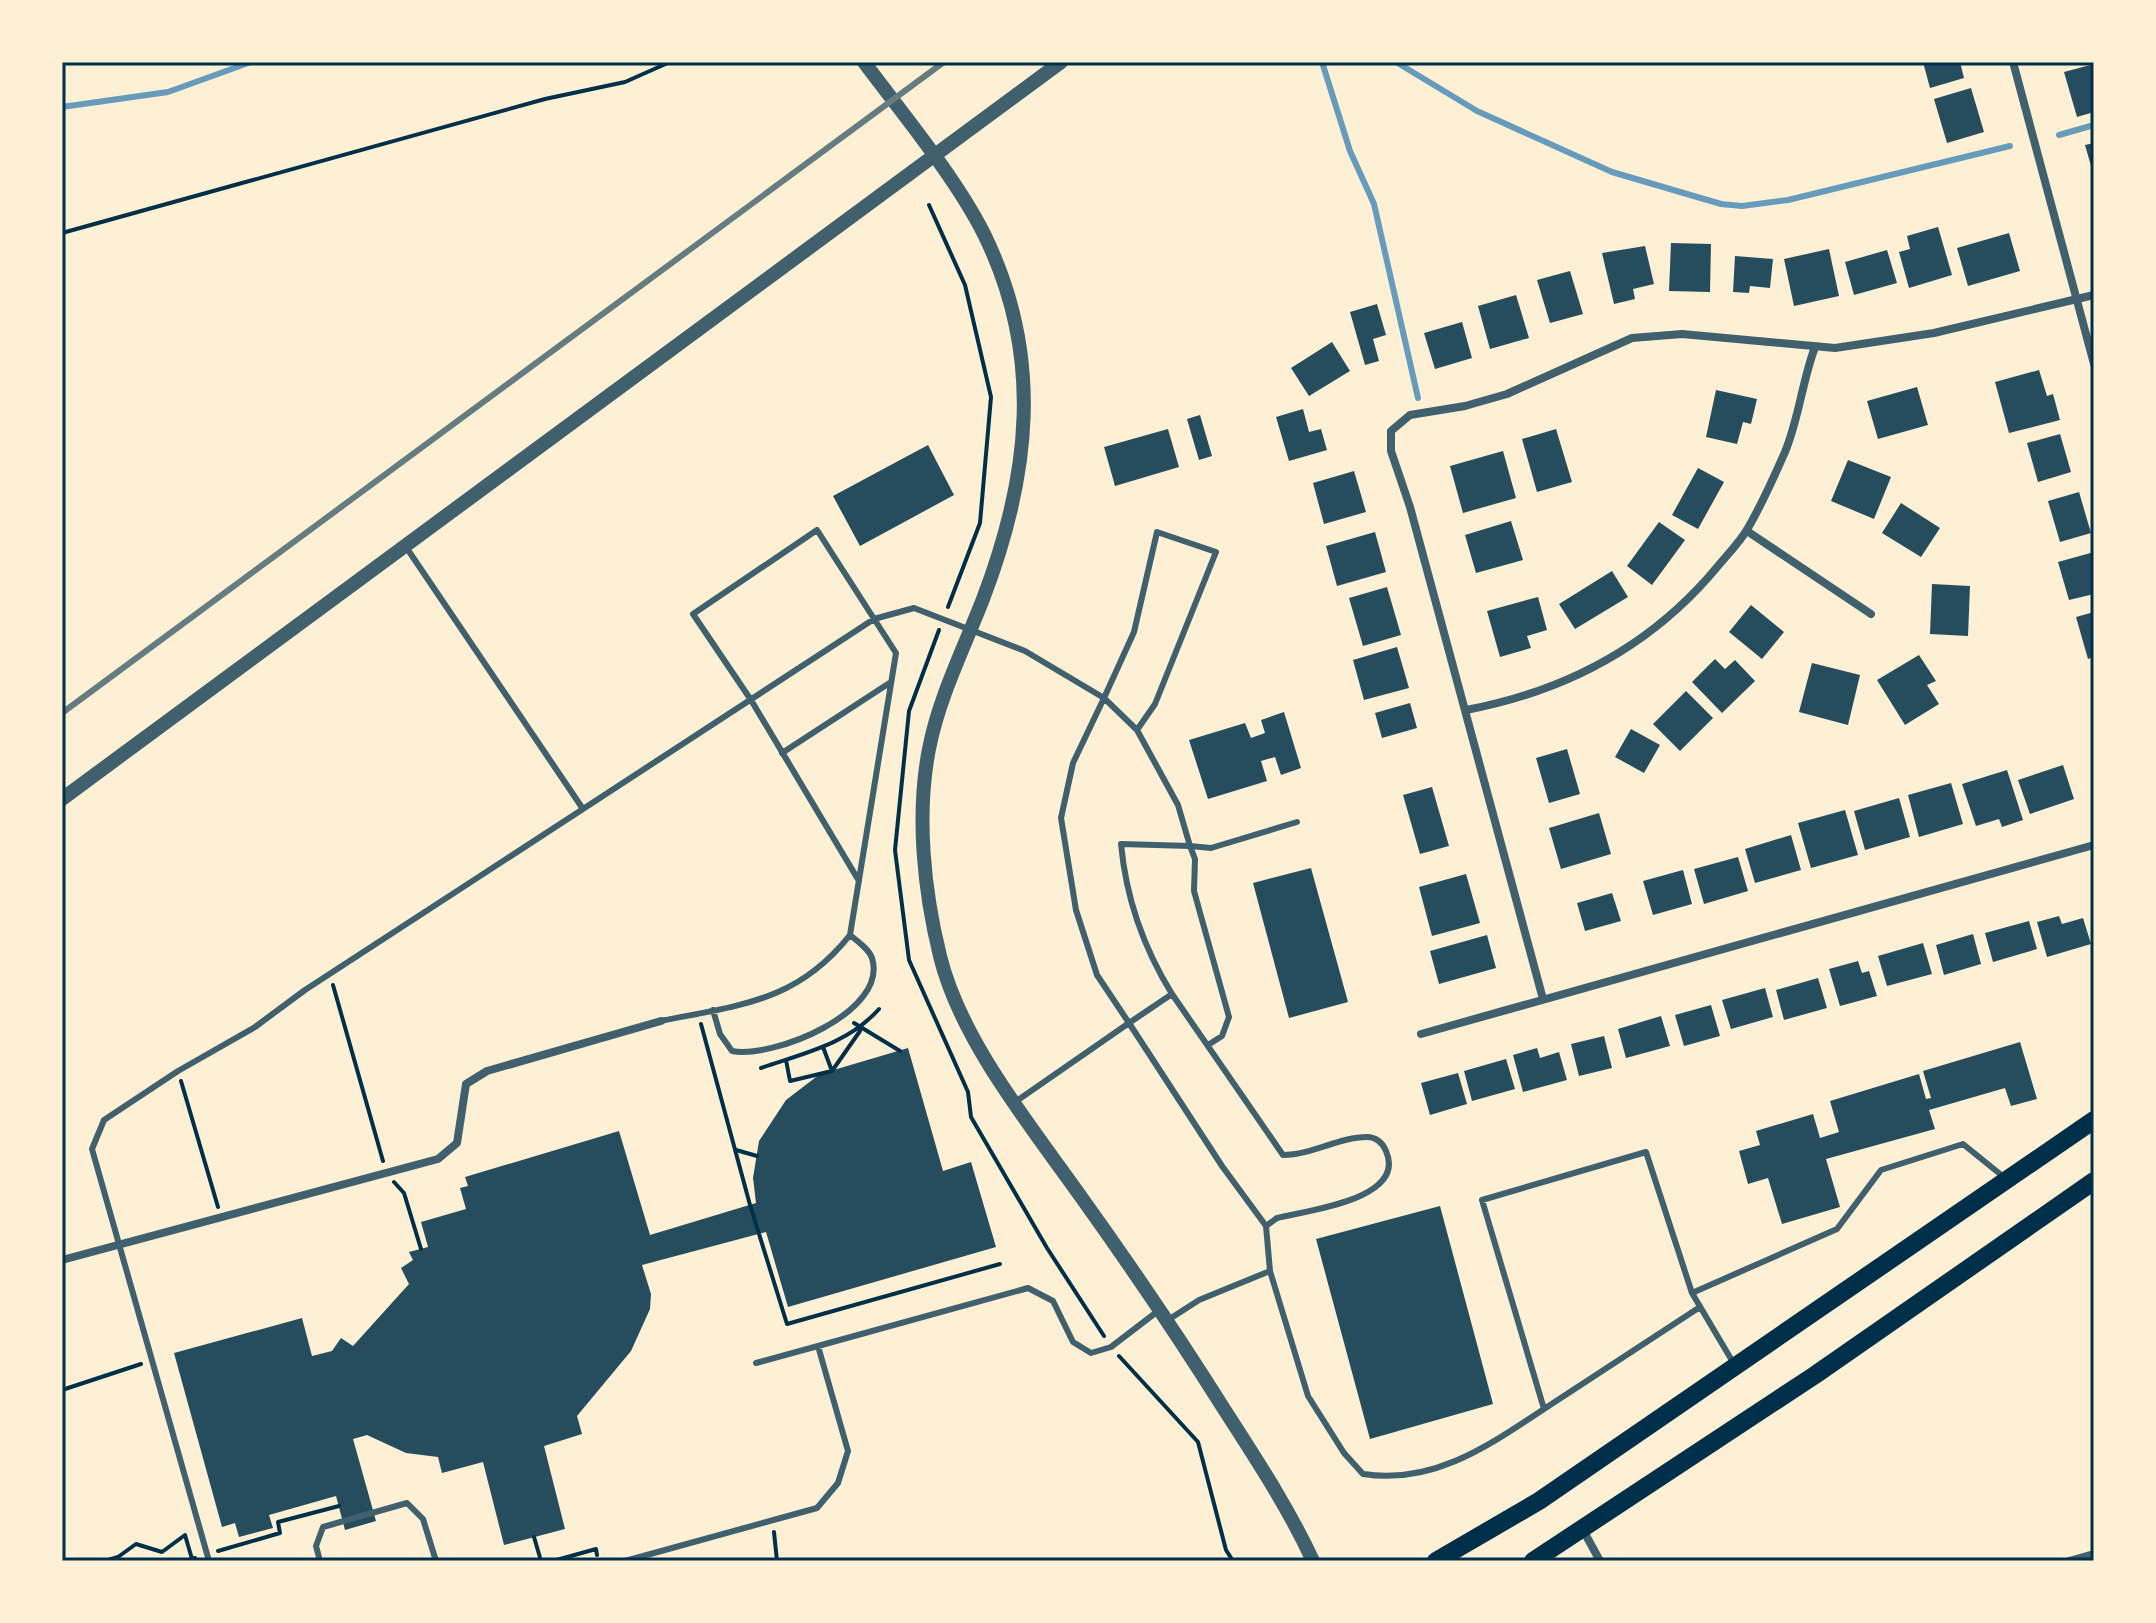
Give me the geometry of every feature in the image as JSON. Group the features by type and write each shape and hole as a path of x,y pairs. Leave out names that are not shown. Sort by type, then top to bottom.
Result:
{"main road":[{"path":"1436,1561 1539,1501 2094,1120"},
{"path":"1533,1561 2094,1181"}],"street":[{"path":"864,62 984,234 1011,311 1023,372 1026,429 1007,531 944,694 929,748 922,811 931,915 941,963 967,1024 1015,1102 1164,1314 1290,1513 1313,1561"},
{"path":"62,799 1061,62"},
{"path":"2013,62 2094,364"},
{"path":"1543,999 1410,507 1391,451 1391,431 1410,415 1465,406 1507,394 1632,338 1682,334 1835,348 1934,333 2094,295"},
{"path":"1466,710 1546,690 1592,671 1671,617 1747,531 1799,413 1805,374 1815,347"},
{"path":"1747,531 1871,614"},
{"path":"1421,1034 2094,845"},
{"path":"62,1260 438,1159 457,1143 466,1084 487,1071 661,1021"},
{"path":"1583,1530 1600,1561"},
{"path":"2069,1561 2094,1554"}],"lane":[{"path":"661,1021 754,1001 793,987 827,964 850,935 859,881 891,682 896,653 817,530 693,614 751,700 859,881"},
{"path":"1137,730 1155,704 1216,552 1157,532 1134,632 1073,763 1061,818 1076,910 1097,975 1222,1166 1266,1226 1270,1271 1308,1396 1344,1453 1363,1474 1406,1477 1471,1457 1700,1307"},
{"path":"406,547 583,809"},
{"path":"208,1558 92,1149 104,1120 178,1071 255,1027 874,619 914,608 1025,651 1104,698 1137,730 1178,805 1195,859 1194,891 1229,1017 1222,1036 1208,1045"},
{"path":"782,753 891,682"},
{"path":"1266,1226 1277,1218 1372,1193 1388,1176 1391,1165 1382,1144 1368,1137 1283,1155 1172,994 1144,944 1124,878 1121,844 1211,848 1297,822"},
{"path":"713,1010 720,1034 732,1051 747,1054 783,1045 834,1023 861,999 874,976 871,955 850,935"},
{"path":"1015,1102 1172,994"},
{"path":"1692,1293 1837,1229 1881,1170 1963,1144 2007,1180"},
{"path":"1544,1409 1482,1200 1646,1152 1692,1293 1736,1367"},
{"path":"756,1363 1028,1288 1053,1301 1073,1342 1091,1353 1111,1347 1164,1314 1270,1271"},
{"path":"625,1561 817,1508 838,1483 848,1451 818,1346"},
{"path":"320,1561 316,1546 323,1527 407,1503 423,1519 436,1561"}],"path":[{"path":"62,233 545,99 625,82 670,62"},
{"path":"929,205 965,285 991,397 980,523 909,711 895,850 909,960 968,1092 971,1117 1047,1248 1111,1347 1198,1442 1226,1550 1233,1561"},
{"path":"330,975 386,1173 404,1193 421,1249"},
{"path":"698,1013 787,1324 1000,1264"},
{"path":"843,1015 900,1051"},
{"path":"786,1060 790,1081 832,1071 861,1029"},
{"path":"823,1047 832,1071"},
{"path":"178,1071 221,1217"},
{"path":"735,1150 757,1156"},
{"path":"62,1390 152,1361"},
{"path":"105,1561 118,1557 136,1544 162,1552 185,1535 192,1559 208,1558 280,1533 278,1522 339,1506"},
{"path":"773,1521 777,1561"},
{"path":"534,1537 541,1561"},
{"path":"553,1561 596,1549 597,1555"}],"building":[{"path":"1923,62 1960,62 1964,78 1930,88"},
{"path":"2094,64 2094,112 2077,117 2064,72"},
{"path":"1971,88 1984,132 1947,143 1934,99"},
{"path":"2094,143 2094,173 2093,173 2085,145"},
{"path":"1938,227 1952,275 1909,288 1899,252 1910,249 1907,236"},
{"path":"2009,233 2020,271 1968,286 1957,248"},
{"path":"1671,243 1711,244 1710,292 1669,291"},
{"path":"1645,246 1654,284 1633,289 1635,299 1614,304 1602,253"},
{"path":"1829,249 1839,296 1794,306 1784,259"},
{"path":"1887,250 1897,283 1854,295 1845,262"},
{"path":"1735,256 1773,259 1770,288 1750,286 1749,293 1733,292"},
{"path":"1570,271 1583,314 1550,323 1537,280"},
{"path":"1516,295 1529,338 1490,349 1478,306"},
{"path":"1377,304 1386,335 1373,339 1379,361 1365,365 1350,312"},
{"path":"1462,322 1472,358 1435,369 1424,333"},
{"path":"1332,342 1350,371 1309,396 1291,368"},
{"path":"2039,370 2047,396 2053,394 2060,420 2009,433 1995,382"},
{"path":"1917,387 1928,425 1878,439 1867,401"},
{"path":"1716,390 1757,399 1751,424 1743,422 1737,444 1706,437"},
{"path":"1303,409 1309,432 1321,429 1327,450 1289,461 1276,417"},
{"path":"1200,415 1212,456 1199,460 1187,419"},
{"path":"1168,429 1179,467 1115,486 1104,447"},
{"path":"1556,429 1572,482 1537,492 1522,439"},
{"path":"2060,434 2071,472 2038,482 2027,443"},
{"path":"928,445 954,495 860,546 833,496"},
{"path":"1503,451 1516,498 1463,513 1450,466"},
{"path":"1848,460 1891,477 1874,519 1831,501"},
{"path":"1698,468 1724,482 1698,529 1672,515"},
{"path":"1354,471 1366,512 1324,524 1313,483"},
{"path":"2079,492 2091,533 2060,542 2048,501"},
{"path":"1901,503 1940,528 1921,557 1882,533"},
{"path":"1511,521 1523,560 1476,573 1465,535"},
{"path":"1659,522 1685,540 1652,585 1627,566"},
{"path":"1375,532 1386,572 1337,586 1326,546"},
{"path":"2094,552 2094,594 2069,600 2058,562"},
{"path":"1612,571 1628,597 1575,629 1559,604"},
{"path":"1932,584 1970,586 1968,636 1930,634"},
{"path":"1387,587 1401,635 1363,646 1349,598"},
{"path":"1538,597 1547,630 1527,636 1531,648 1500,657 1487,611"},
{"path":"1751,605 1784,632 1762,659 1729,632"},
{"path":"2094,612 2094,657 2088,659 2076,617"},
{"path":"1397,647 1409,688 1364,700 1353,660"},
{"path":"1919,655 1936,681 1927,685 1939,704 1905,725 1877,680"},
{"path":"1715,659 1725,669 1735,660 1755,681 1722,713 1692,682"},
{"path":"1812,663 1860,675 1848,725 1799,712"},
{"path":"1686,691 1713,718 1680,751 1653,724"},
{"path":"1410,703 1417,728 1382,738 1375,713"},
{"path":"1284,712 1301,768 1281,775 1275,757 1261,761 1267,781 1208,799 1189,740 1245,723 1251,738 1265,733 1261,720"},
{"path":"1631,729 1660,745 1644,773 1615,757"},
{"path":"1567,749 1580,794 1549,803 1536,758"},
{"path":"2063,765 2074,799 2030,814 2018,780"},
{"path":"2007,770 2023,820 2002,827 1999,819 1976,826 1962,784"},
{"path":"1951,783 1963,824 1919,837 1908,795"},
{"path":"1432,787 1449,846 1420,854 1403,795"},
{"path":"1899,798 1910,837 1865,850 1854,811"},
{"path":"1845,810 1858,855 1811,868 1798,823"},
{"path":"1599,813 1611,854 1561,869 1549,828"},
{"path":"1791,835 1801,870 1755,883 1745,849"},
{"path":"1738,857 1748,891 1704,904 1694,869"},
{"path":"1311,868 1348,1002 1289,1018 1253,883"},
{"path":"1683,870 1692,904 1653,915 1643,881"},
{"path":"1466,874 1480,923 1432,936 1419,887"},
{"path":"1612,893 1621,921 1585,931 1577,903"},
{"path":"2059,916 2062,924 2083,918 2091,944 2047,957 2037,922"},
{"path":"2029,921 2037,949 1993,962 1985,933"},
{"path":"1973,934 1981,964 1944,975 1936,945"},
{"path":"1487,935 1496,968 1439,984 1430,951"},
{"path":"1923,943 1932,974 1887,986 1878,956"},
{"path":"1858,961 1862,973 1869,971 1877,996 1840,1006 1829,969"},
{"path":"1818,978 1827,1008 1784,1020 1776,990"},
{"path":"1765,988 1773,1017 1731,1029 1722,1000"},
{"path":"1711,1005 1720,1036 1684,1046 1675,1015"},
{"path":"1661,1016 1670,1046 1626,1058 1618,1029"},
{"path":"1604,1036 1612,1068 1579,1076 1571,1044"},
{"path":"2020,1042 2037,1099 2011,1106 2005,1088 1929,1110 1935,1129 1826,1159 1840,1207 1782,1224 1768,1178 1748,1184 1739,1151 1760,1145 1756,1131 1813,1114 1820,1138 1839,1132 1830,1101 1919,1074 1926,1099 1931,1098 1923,1071"},
{"path":"908,1048 943,1171 971,1162 996,1247 788,1307 766,1232 642,1265 651,1294 650,1309 631,1351 577,1416 582,1434 544,1446 565,1529 504,1545 483,1462 442,1473 438,1457 406,1453 367,1435 353,1439 376,1521 345,1530 336,1496 269,1515 273,1528 239,1537 235,1523 222,1527 174,1353 302,1318 312,1356 332,1351 341,1338 353,1346 409,1284 401,1268 413,1260 409,1252 428,1247 421,1222 466,1209 460,1188 468,1186 465,1177 619,1131 650,1235 756,1203 753,1178 759,1141 786,1100 820,1074"},
{"path":"1537,1048 1540,1058 1559,1052 1567,1080 1523,1092 1513,1055"},
{"path":"1506,1059 1515,1089 1472,1101 1464,1071"},
{"path":"1458,1073 1467,1104 1430,1115 1421,1083"},
{"path":"1440,1206 1493,1404 1370,1439 1316,1239"}],"waterway":[{"path":"62,107 168,92 251,62"},
{"path":"1322,62 1350,151 1374,204 1418,398"},
{"path":"1396,62 1477,111 1612,172 1721,204 1742,206 1788,200 2010,146"},
{"path":"2059,135 2094,125"}],"railway":[{"path":"62,713 944,62"}]}
